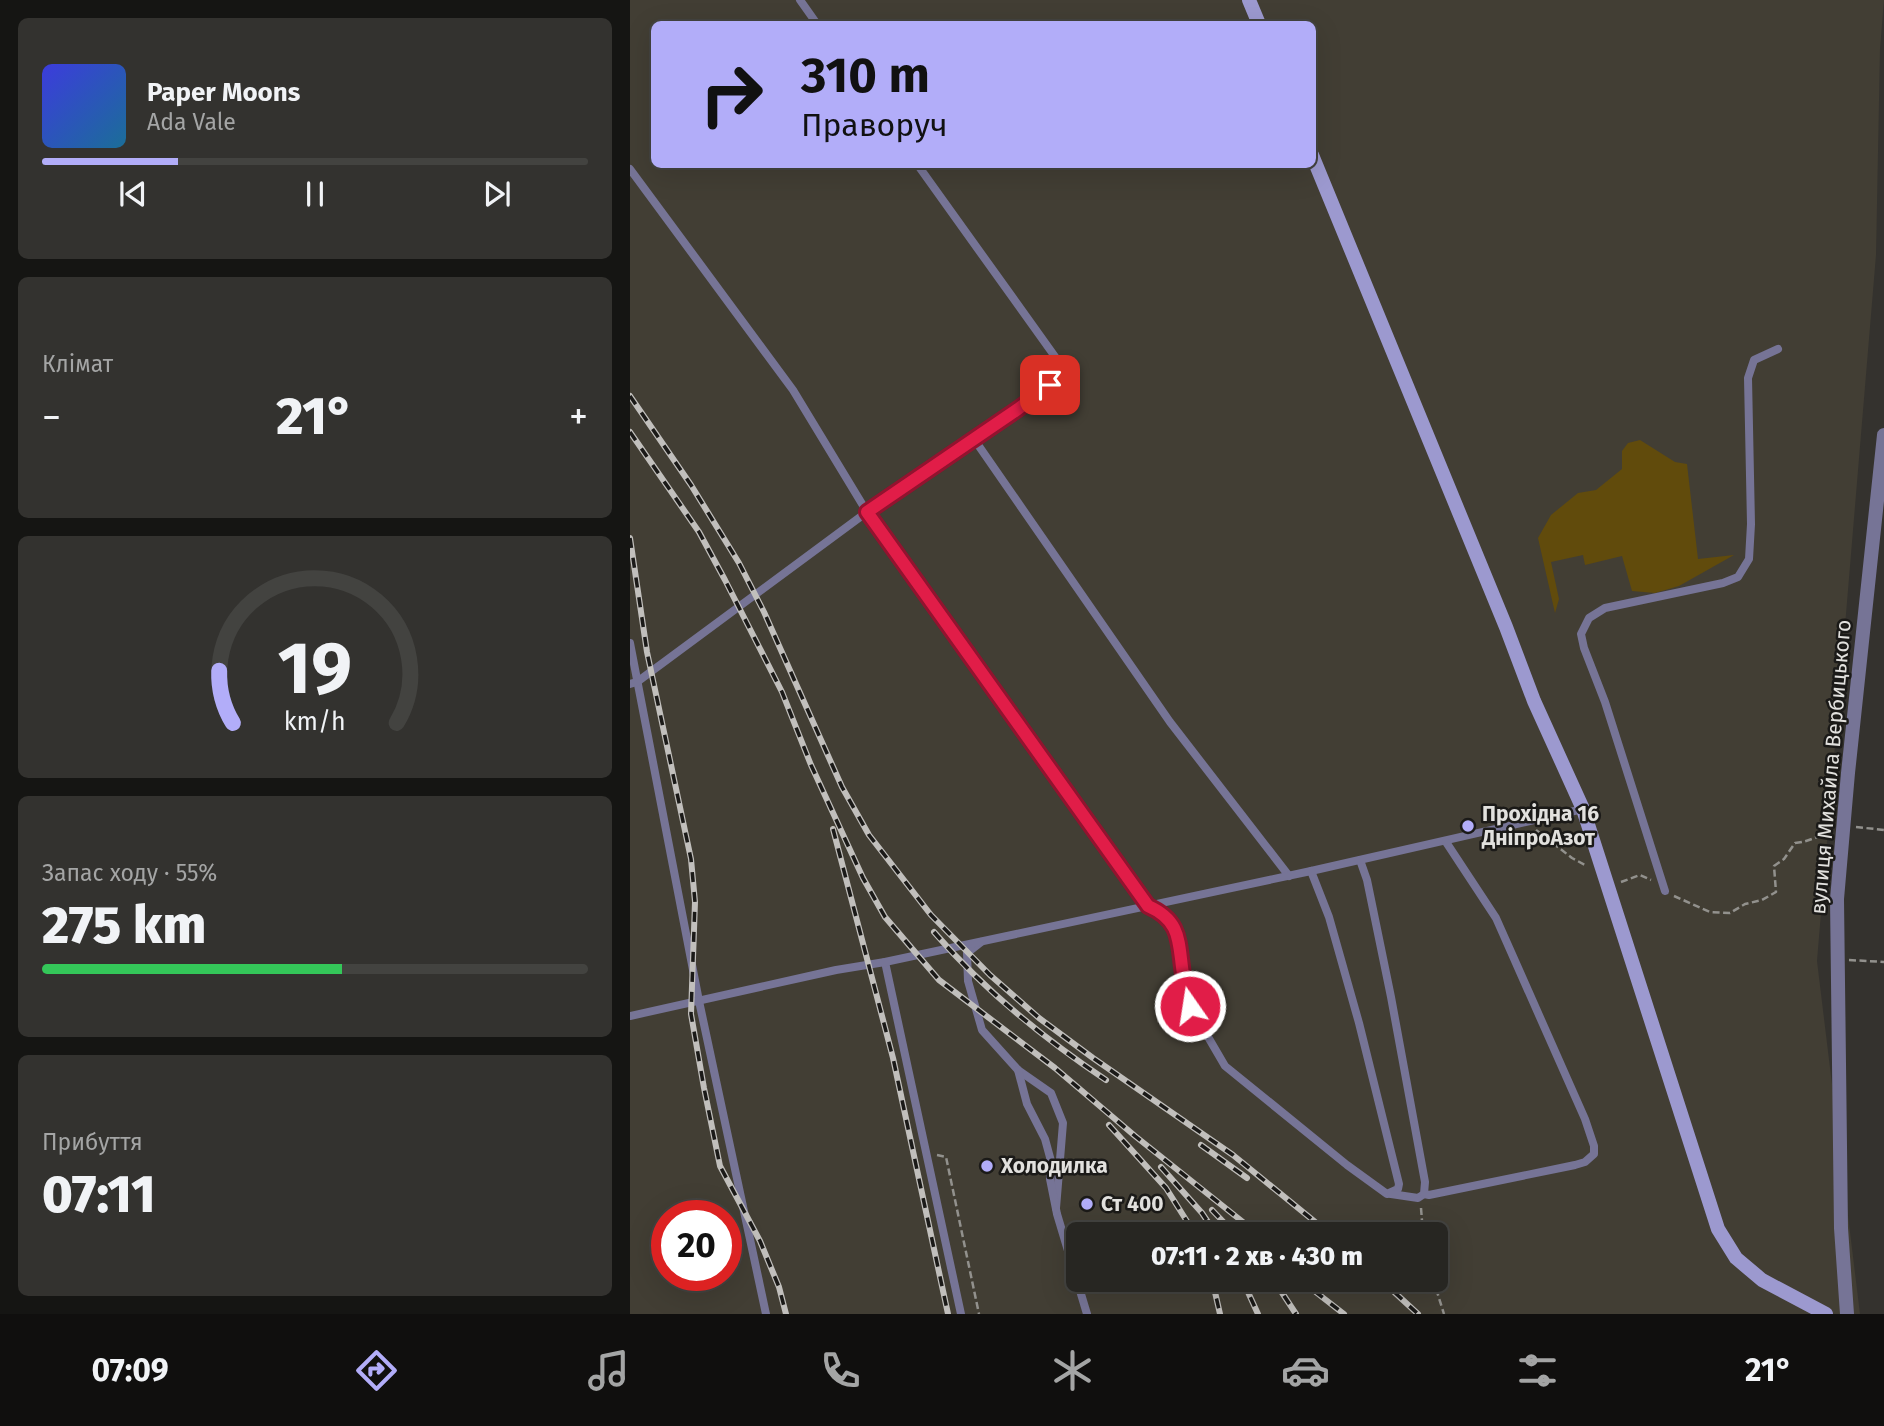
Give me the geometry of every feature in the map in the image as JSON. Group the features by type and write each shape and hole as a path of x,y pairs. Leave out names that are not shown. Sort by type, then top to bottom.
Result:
{"street":[{"path":"1249,0 1258,21"},
{"path":"1316,165 1534,701 1583,809 1718,1229 1736,1258 1762,1280 1826,1314"},
{"name":"вулиця Михайла Вербицького","path":"1847,1314 1841,1228 1837,899 1884,435"}],"lane":[{"path":"800,0 815,21"},
{"path":"634,683 867,512 1018,409 1066,372 920,168"},
{"path":"630,169 793,390 867,512 1148,906 1162,913 1179,934 1183,978 1190,1006 1225,1066 1387,1194 1429,1195 1585,1162 1594,1154 1594,1146 1553,1043 1496,918 1446,842"},
{"path":"1665,891 1581,634 1589,618 1605,608 1723,583 1738,577 1749,559 1751,524 1748,378 1754,360 1778,349"},
{"path":"974,439 1170,722 1289,876"},
{"path":"630,643 634,683 766,1314"},
{"path":"630,1016 1446,842 1583,809"},
{"path":"1360,860 1367,880 1404,1059 1425,1182 1421,1196"},
{"path":"1311,871 1329,917 1359,1023 1399,1184 1398,1189 1387,1194"},
{"path":"984,940 967,953 968,981 982,1030 1018,1070 1051,1093 1063,1123 1056,1208"},
{"path":"885,962 961,1314"},
{"path":"1018,1070 1027,1104 1045,1139 1051,1161 1050,1179 1063,1238 1087,1314"},
{"path":"1085,1302 1097,1314"}],"path":[{"path":"1528,822 1572,858 1621,882 1640,875 1697,908 1730,914 1745,904 1762,900 1776,892 1774,866 1784,859 1794,843 1813,841 1819,836 1851,826 1884,830"},
{"path":"1838,960 1884,962"},
{"path":"927,1156 946,1157 979,1314"},
{"path":"1421,1196 1422,1222"},
{"path":"1437,1292 1444,1314"}],"shaded area":[{"path":"630,0 1884,0 1880,49 1876,255 1817,961 1860,1314 630,1314"},
{"path":"1640,440 1675,462 1687,464 1698,559 1734,555 1679,586 1655,593 1632,591 1622,556 1585,565 1583,555 1551,562 1559,599 1555,613 1538,538 1551,515 1578,493 1596,490 1622,469 1622,451 1628,443"}],"railway":[{"path":"630,396 691,485 739,563 764,612 842,787 869,835 931,915 990,975 1039,1018 1233,1155 1315,1222"},
{"path":"630,432 699,532 725,580 782,692 811,765 863,878 885,917 939,980 1055,1068 1243,1222"},
{"path":"630,538 647,652 691,859 695,902 691,1014 704,1088 720,1166 760,1241 779,1287 786,1314"},
{"path":"833,829 893,1058 948,1314"},
{"path":"934,932 973,974 1015,1012 1106,1080"},
{"path":"1109,1125 1166,1188 1187,1222"},
{"path":"1201,1145 1247,1178"},
{"path":"1161,1167 1208,1222"},
{"path":"1212,1210 1224,1222"},
{"path":"1215,1292 1220,1314"},
{"path":"1248,1292 1258,1314"},
{"path":"1282,1292 1296,1314"},
{"path":"1316,1292 1344,1314"},
{"path":"1394,1292 1418,1314"}],"place":[{"name":"Прохідна 16 ДніпроАзот","path":"1468,826"},
{"name":"Холодилка","path":"987,1166"},
{"name":"Ст 400","path":"1087,1204"}],"route":[{"path":"1050,385 867,512 1148,906 1162,913 1179,934 1183,978 1190,1006"}]}
